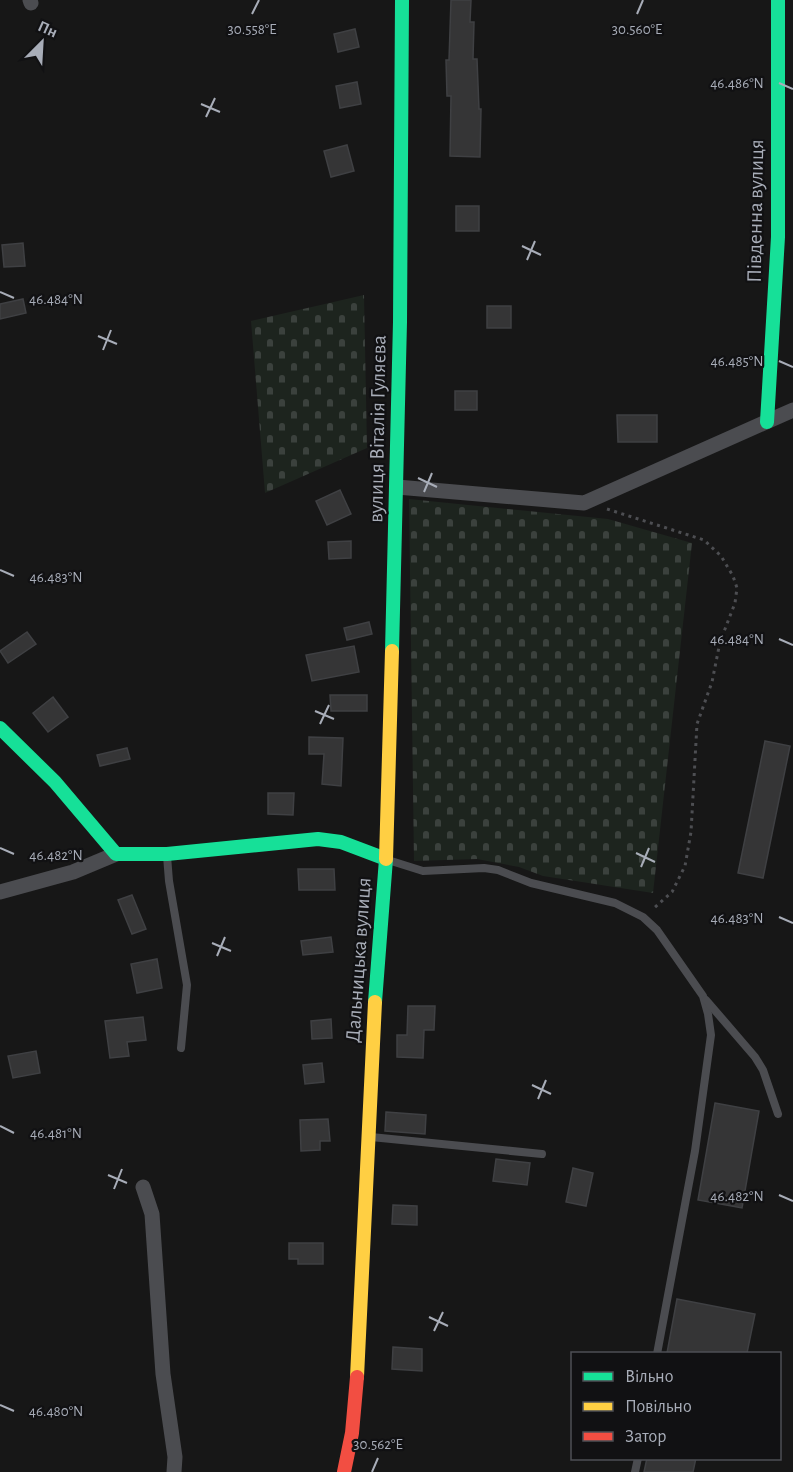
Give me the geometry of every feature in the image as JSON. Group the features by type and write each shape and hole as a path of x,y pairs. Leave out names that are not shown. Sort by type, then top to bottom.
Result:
{"street":[{"name":"вулиця Віталія Гуляєва","path":"386,859 397,487 403,145 402,0"},
{"name":"Південна вулиця","path":"767,422 778,237 778,0"},
{"path":"397,487 584,503 793,410"},
{"path":"0,728 55,782 116,854 73,872 0,892"},
{"name":"Дальницька вулиця","path":"116,854 167,854 318,838 341,842 386,859 377,963 356,1398 345,1472"},
{"path":"143,1187 152,1214 164,1374 175,1457 174,1472"}],"lane":[{"path":"167,854 169,881 187,985 181,1048"},
{"path":"386,859 423,871 484,868 498,870 531,883 615,903 644,917 657,930 703,996 755,1057 763,1070 778,1114"},
{"path":"657,1352 695,1151 711,1035 703,996"},
{"path":"368,1137 542,1154"}],"path":[{"path":"584,503 704,540 721,556 734,576 737,588 735,603 720,642 712,682 697,724 691,832 685,866 672,892 644,917"}],"green space":[{"path":"364,295 367,448 265,493 251,321"},
{"path":"409,499 608,519 692,543 653,893 543,876 519,867 477,859 414,861"}],"building":[{"path":"451,0 471,0 470,22 474,22 473,59 477,59 479,109 481,109 480,157 450,156 451,96 447,96 446,60 449,60"},
{"path":"355,29 359,47 338,52 334,34"},
{"path":"357,82 361,104 340,108 336,86"},
{"path":"347,145 354,171 331,177 324,151"},
{"path":"456,206 479,206 479,231 456,231"},
{"path":"23,243 25,266 4,267 2,245"},
{"path":"23,299 26,313 0,319 0,304"},
{"path":"487,306 511,306 511,328 487,328"},
{"path":"455,391 477,391 477,410 455,410"},
{"path":"617,415 657,415 657,442 618,442"},
{"path":"340,490 351,514 327,525 316,501"},
{"path":"351,541 351,558 329,559 328,542"},
{"path":"369,622 372,634 347,640 344,628"},
{"path":"27,632 36,644 8,663 0,651"},
{"path":"354,646 359,672 312,681 306,655"},
{"path":"330,695 367,695 367,711 331,711"},
{"path":"53,697 68,717 48,732 33,713"},
{"path":"309,737 343,738 341,786 322,784 324,754 309,754"},
{"path":"765,741 790,746 763,878 738,873"},
{"path":"127,748 130,759 100,766 97,755"},
{"path":"268,793 294,793 293,815 268,814"},
{"path":"298,869 334,869 335,890 299,890"},
{"path":"132,895 146,929 132,934 118,900"},
{"path":"331,937 333,952 303,955 301,941"},
{"path":"157,959 162,988 137,993 131,964"},
{"path":"408,1006 435,1006 434,1030 424,1030 423,1058 397,1057 397,1035 407,1035"},
{"path":"143,1017 146,1040 127,1042 129,1056 110,1058 105,1021"},
{"path":"331,1019 332,1038 312,1039 311,1021"},
{"path":"36,1051 40,1073 13,1078 8,1056"},
{"path":"322,1063 324,1082 305,1084 303,1065"},
{"path":"715,1103 759,1111 742,1208 698,1200"},
{"path":"386,1112 426,1115 425,1134 385,1131"},
{"path":"328,1119 330,1141 320,1141 320,1150 301,1151 300,1120"},
{"path":"496,1159 530,1163 527,1185 493,1181"},
{"path":"573,1168 593,1173 586,1206 566,1202"},
{"path":"393,1205 417,1206 417,1225 392,1224"},
{"path":"289,1243 323,1243 323,1264 298,1264 298,1259 289,1259"},
{"path":"677,1299 755,1314 747,1352 667,1352"},
{"path":"393,1347 422,1349 422,1371 392,1369"},
{"path":"647,1460 696,1460 693,1472 644,1472"}],"traffic: fast":[{"path":"392,651 400,322 402,0"},
{"path":"767,422 778,237 778,0"},
{"path":"0,728 55,782 116,854 167,854 318,839 341,842 386,859 375,1002"}],"traffic: slow":[{"path":"386,859 392,651"},
{"path":"357,1377 375,1002"}],"traffic: jam":[{"path":"344,1472 352,1433 357,1377"}]}
